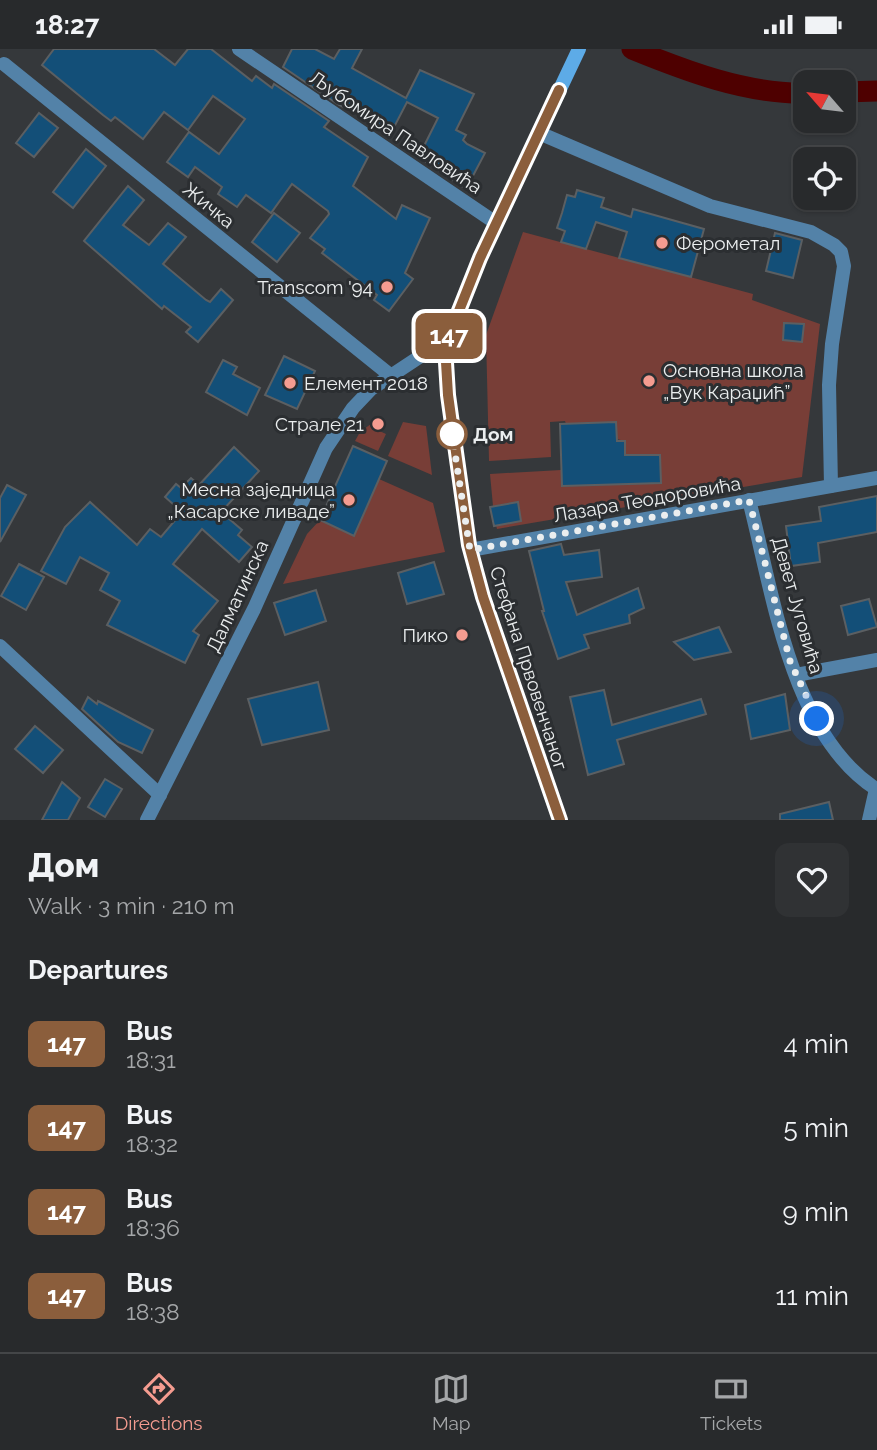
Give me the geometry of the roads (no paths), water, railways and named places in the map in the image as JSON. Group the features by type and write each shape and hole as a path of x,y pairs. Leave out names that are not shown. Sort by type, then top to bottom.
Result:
{"street":[{"name":"Љубомира Павловића","path":"239,49 496,223"},
{"name":"Стефана Првовенчаног","path":"560,820 483,597 470,550 461,504 446,377 448,338 458,308 579,49"},
{"name":"Жичка","path":"4,64 390,375"},
{"path":"539,133 710,206 811,232 841,252 844,266 829,385 831,486"},
{"name":"Далматинска","path":"148,820 254,609 326,449 353,408 371,389 448,338"},
{"name":"Лазара Теодоровића","path":"470,550 877,478"},
{"name":"Девет Југовића","path":"749,500 796,675 824,734 839,755 877,789 869,820"},
{"path":"0,646 160,795"},
{"path":"796,675 877,660"}],"waterway":[{"path":"632,49 717,80 761,90 793,92"},
{"path":"856,92 877,91"}],"place":[{"name":"Ферометал","path":"662,243"},
{"name":"Transcom '94","path":"387,287"},
{"name":"Основна школа „Вук Караџић”","path":"649,381"},
{"name":"Елемент 2018","path":"290,383"},
{"name":"Страле 21","path":"378,424"},
{"name":"Дом","path":"452,434"},
{"name":"Месна заједница „Касарске ливаде”","path":"349,500"},
{"name":"Пико","path":"462,635"}]}
